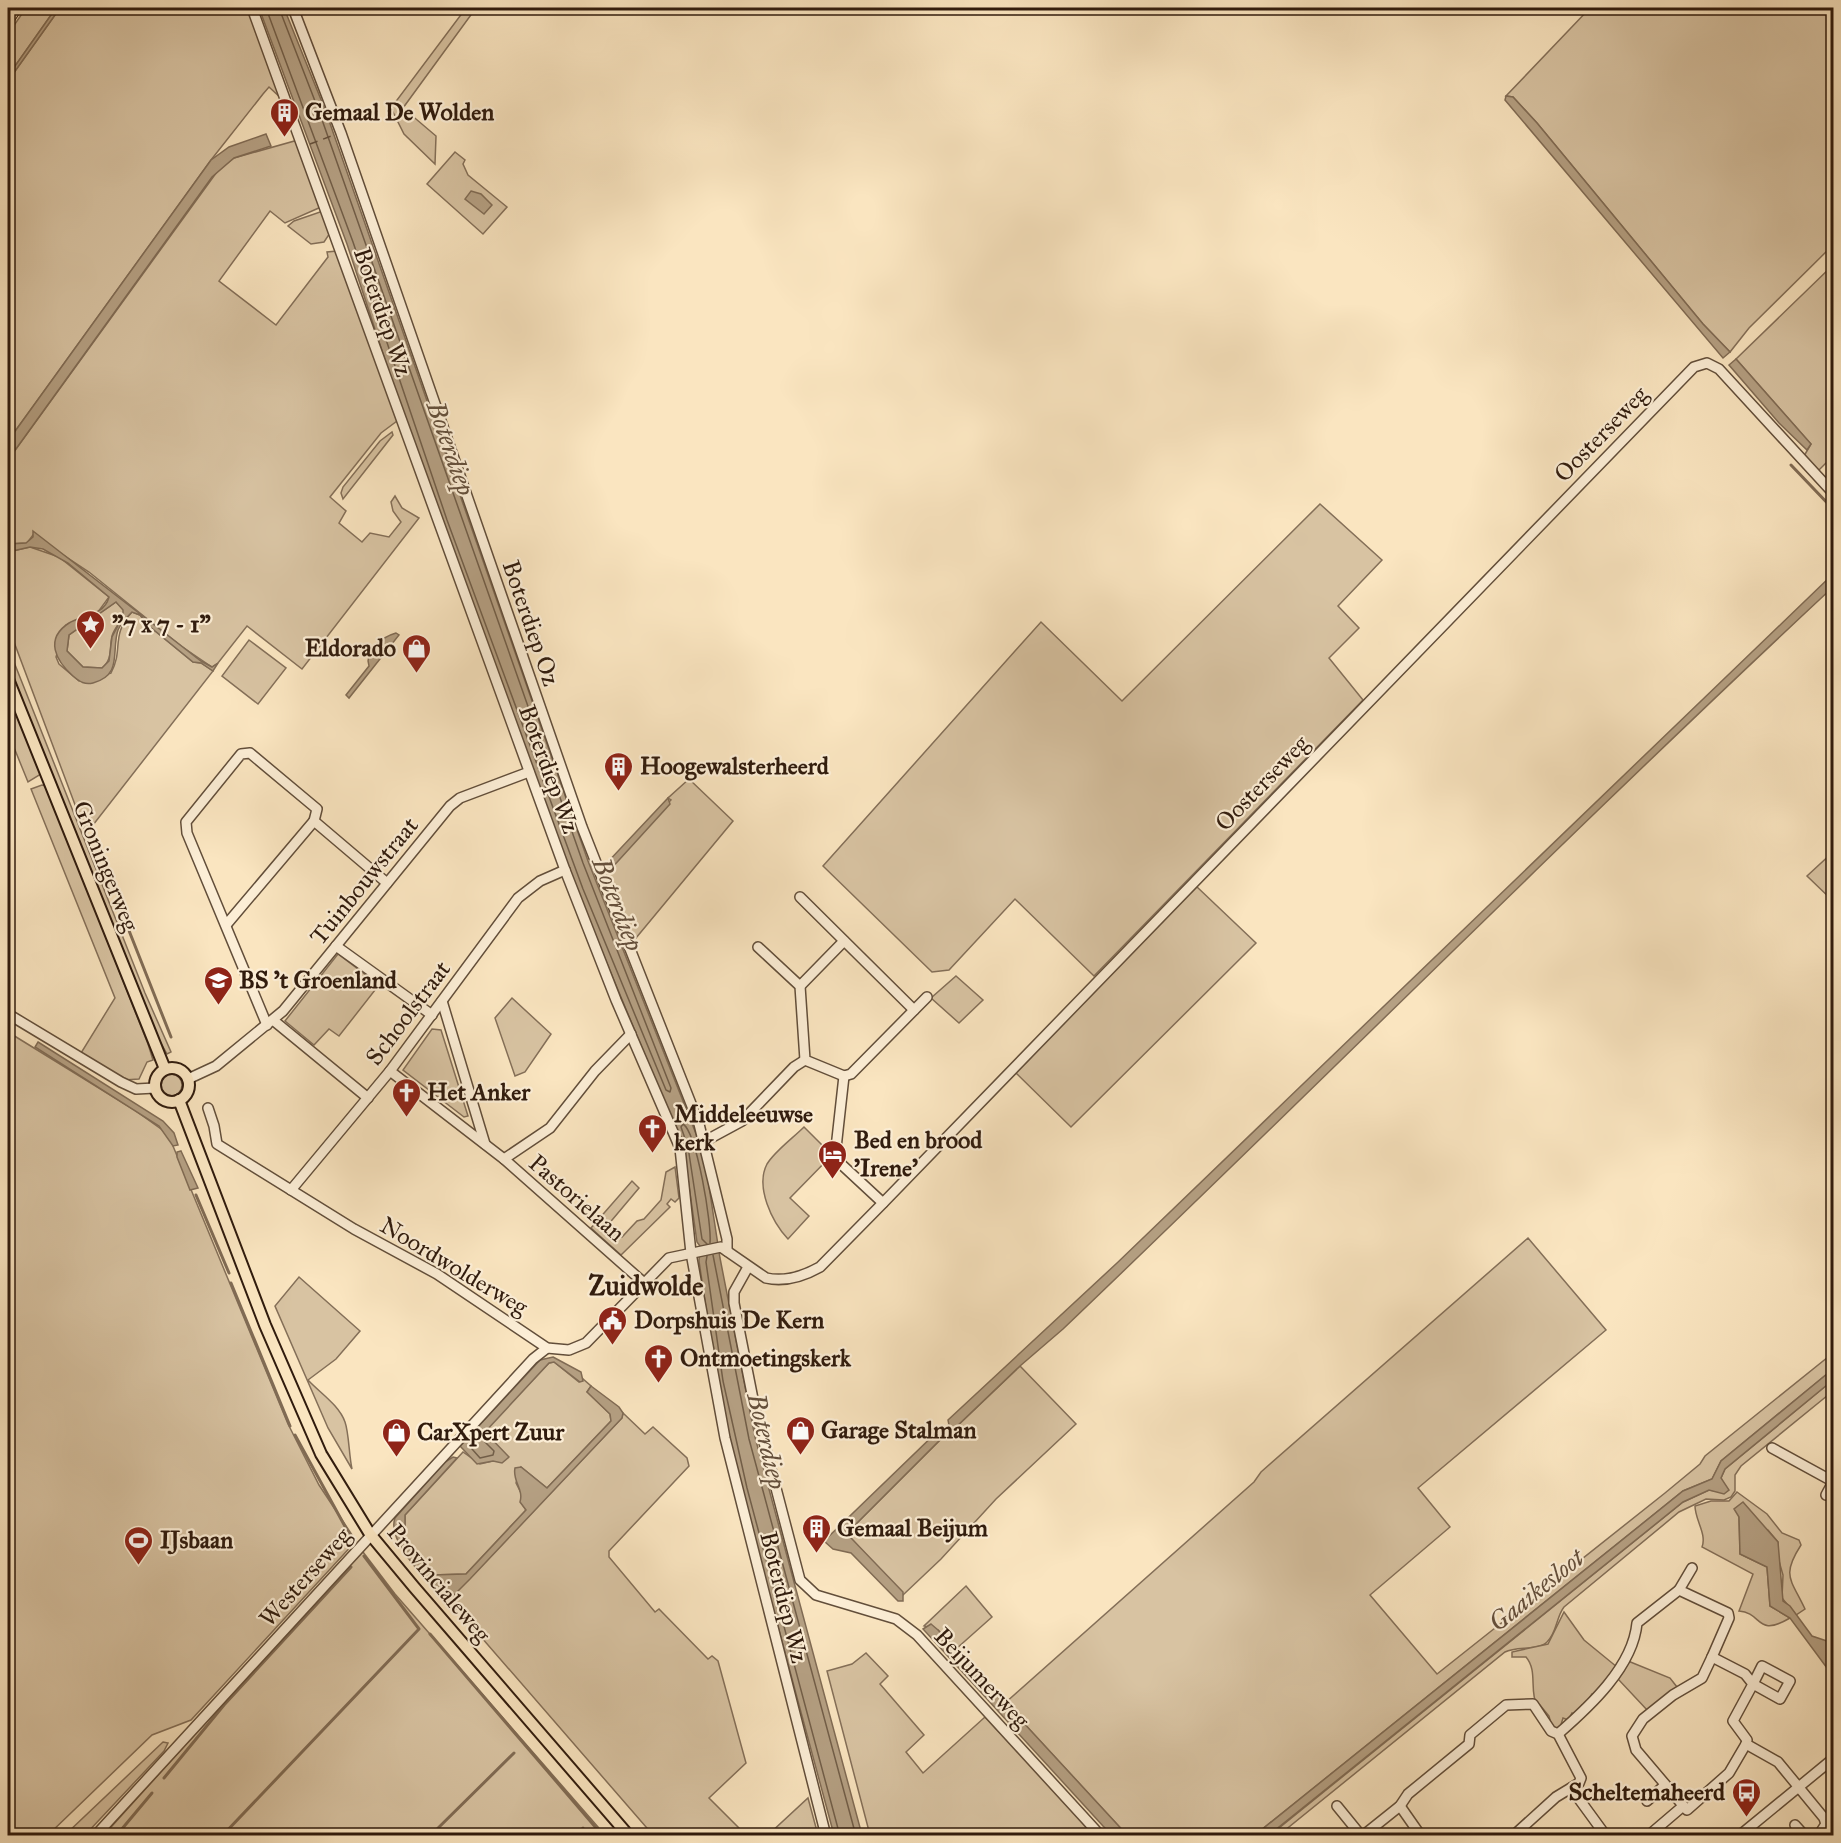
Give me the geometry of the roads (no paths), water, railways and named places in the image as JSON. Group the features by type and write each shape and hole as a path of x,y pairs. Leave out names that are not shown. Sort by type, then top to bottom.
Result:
{"highway":[{"path":"8,17 14,8"}],"main road":[{"name":"Groningerweg","path":"8,679 165,1069"},
{"path":"165,1069 179,1070 188,1079 188,1089 179,1100 173,1102 161,1098 155,1088 157,1077 165,1069"},
{"name":"Provincialeweg","path":"179,1100 265,1325 321,1454 370,1534 629,1836"}],"street":[{"name":"Boterdiep Wz","path":"252,8 565,870 680,1148 693,1252 725,1438 743,1517 826,1836"},
{"name":"Boterdiep Oz","path":"293,8 341,133 582,827 705,1141 724,1249"},
{"name":"Oosterseweg","path":"724,1249 748,1267 773,1279 807,1274 820,1267 1694,367 1707,363 1719,369 1833,494"},
{"path":"226,925 314,821 316,809 253,755 245,752 186,822 187,832 226,925 270,1022 368,1098"},
{"name":"Tuinbouwstraat","path":"188,1079 216,1066 270,1022 336,946 450,806 460,798 529,772"},
{"path":"314,821 387,883"},
{"name":"Schoolstraat","path":"291,1190 390,1071 518,898 540,881 565,870"},
{"path":"800,897 914,1010"},
{"path":"800,986 844,940"},
{"path":"336,946 432,1015"},
{"path":"705,1141 742,1121 805,1060 800,986 758,947"},
{"path":"805,1060 844,1076 851,1074 927,997"},
{"path":"442,1001 485,1144"},
{"path":"8,1014 121,1082 136,1089 155,1088"},
{"path":"504,1160 550,1128 595,1071 631,1034"},
{"name":"Pastorielaan","path":"390,1071 485,1144 643,1282"},
{"path":"844,1076 836,1148 841,1164 883,1203"},
{"name":"Noordwolderweg","path":"207,1108 214,1126 216,1144 354,1229 437,1274 547,1348"},
{"path":"547,1348 569,1350 586,1343 643,1282 669,1258 693,1252 724,1249"},
{"name":"Beijumerweg","path":"748,1267 734,1292 734,1303 754,1404 796,1571 807,1589 824,1598 896,1619 916,1635 1101,1836"},
{"name":"Westerseweg","path":"95,1836 532,1359 547,1348"},
{"path":"1772,1448 1833,1482 1826,1495"},
{"path":"1558,1734 1608,1685 1636,1633 1638,1623 1679,1590 1692,1568"},
{"path":"1679,1590 1728,1612 1729,1618 1702,1678 1673,1695 1643,1719 1632,1736 1635,1750 1682,1807 1687,1810 1729,1773 1747,1740 1733,1721 1753,1684 1745,1674 1712,1657"},
{"path":"1337,1806 1359,1833 1365,1835 1400,1806 1408,1794 1469,1744 1470,1735 1506,1705 1533,1704 1551,1731 1558,1734 1581,1778 1513,1836"},
{"path":"1746,1744 1778,1762 1830,1823 1818,1836"},
{"path":"1739,1836 1833,1758"},
{"path":"1647,1801 1665,1785"},
{"path":"1571,1788 1606,1836"},
{"path":"1400,1806 1421,1836"},
{"path":"1648,1836 1682,1807"},
{"path":"1795,1825 1805,1836"}],"water":[{"path":"56,8 60,8 8,81 8,76"},
{"path":"259,8 284,8 326,112 588,861 704,1154 720,1258 755,1437 862,1835 834,1835 741,1489 717,1382 699,1261 700,1246 697,1242 686,1165 652,1072 577,891 408,430 347,244"},
{"path":"1506,96 1513,97 1537,123 1703,324 1730,352 1723,358 1505,100"},
{"path":"266,134 271,146 234,158 212,177 8,460 8,441 211,160 229,147"},
{"path":"471,191 481,194 492,205 484,214 465,199"},
{"path":"1736,359 1811,444 1807,450 1779,423 1729,365"},
{"path":"33,531 201,661 212,667 218,663 213,671 201,663 193,662 149,626 140,615 132,612 118,630 114,661 109,674 93,683 78,680 58,657 55,650 57,636 61,629 69,623 103,608 109,597 68,563 43,549 30,547 8,552 8,544 26,543 33,537","holes":["116,602 123,610 123,616 112,637 109,661 102,668 83,667 67,651 69,635"]},
{"path":"1833,574 1833,587 1639,771 1063,1329 955,1428 953,1427 849,1531 850,1537 903,1592 903,1601 898,1601 851,1553 833,1549 824,1541 940,1429 949,1425 948,1420 1117,1263"},
{"path":"396,633 399,635 349,698 346,695 369,666 369,655 375,645"},
{"path":"668,798 670,804 609,871 603,867"},
{"path":"38,1042 163,1121 174,1133 178,1145 173,1146 159,1126 35,1047"},
{"path":"181,1151 198,1188 190,1190 177,1157 177,1152"},
{"path":"553,1357 581,1372 583,1381 580,1382 554,1362 549,1363 485,1432 509,1457 502,1463 493,1461 477,1464 460,1446 540,1360"},
{"path":"1833,1369 1833,1380 1725,1469 1721,1478 1729,1490 1724,1494 1709,1490 1683,1502 1269,1835 1255,1835 1683,1491 1712,1479 1721,1461"},
{"path":"591,1386 619,1407 623,1413 622,1418 470,1579 449,1600 443,1599 402,1549 394,1527 395,1518 445,1462 453,1457 457,1458 405,1515 405,1541 431,1575 466,1574 526,1510 520,1502 515,1468 521,1467 547,1488 611,1421 610,1414 587,1392"},
{"path":"1743,1502 1778,1542 1783,1601 1790,1606 1812,1636 1833,1643 1833,1665 1827,1668 1790,1618 1770,1606 1767,1567 1740,1554 1739,1517 1734,1509"},
{"path":"931,1624 1127,1835 1112,1835 1103,1826 923,1629"}],"waterway":[{"path":"1791,465 1834,510"},
{"path":"126,923 171,1037"},
{"path":"196,1195 229,1273"},
{"path":"231,1283 290,1426"},
{"path":"295,1435 353,1541"},
{"path":"222,1836 419,1629 364,1556"},
{"path":"164,1778 224,1705 351,1567"},
{"path":"430,1634 603,1836"},
{"path":"430,1836 514,1753"},
{"path":"116,1836 152,1793"},
{"path":"575,1836 583,1828"}],"place":[{"name":"Gemaal De Wolden","path":"284,138"},
{"name":"\"7 x 7 - 1\"","path":"91,650"},
{"name":"Eldorado","path":"417,674"},
{"name":"Hoogewalsterheerd","path":"619,792"},
{"name":"BS 't Groenland","path":"218,1006"},
{"name":"Het Anker","path":"406,1118"},
{"name":"Middeleeuwse kerk","path":"653,1154"},
{"name":"Bed en brood 'Irene'","path":"833,1180"},
{"name":"Dorpshuis De Kern","path":"613,1346"},
{"name":"Ontmoetingskerk","path":"659,1384"},
{"name":"Garage Stalman","path":"800,1456"},
{"name":"CarXpert Zuur","path":"396,1458"},
{"name":"Gemaal Beijum","path":"816,1554"},
{"name":"IJsbaan","path":"139,1566"},
{"name":"Scheltemaheerd","path":"1746,1818"}],"district":[{"name":"Zuidwolde","path":"646,1285"}],"water label":[{"name":"Boterdiep","path":"451,448"},
{"name":"Boterdiep","path":"618,904"},
{"name":"Boterdiep","path":"767,1441"},
{"name":"Gaaikesloot","path":"1536,1590"}]}
